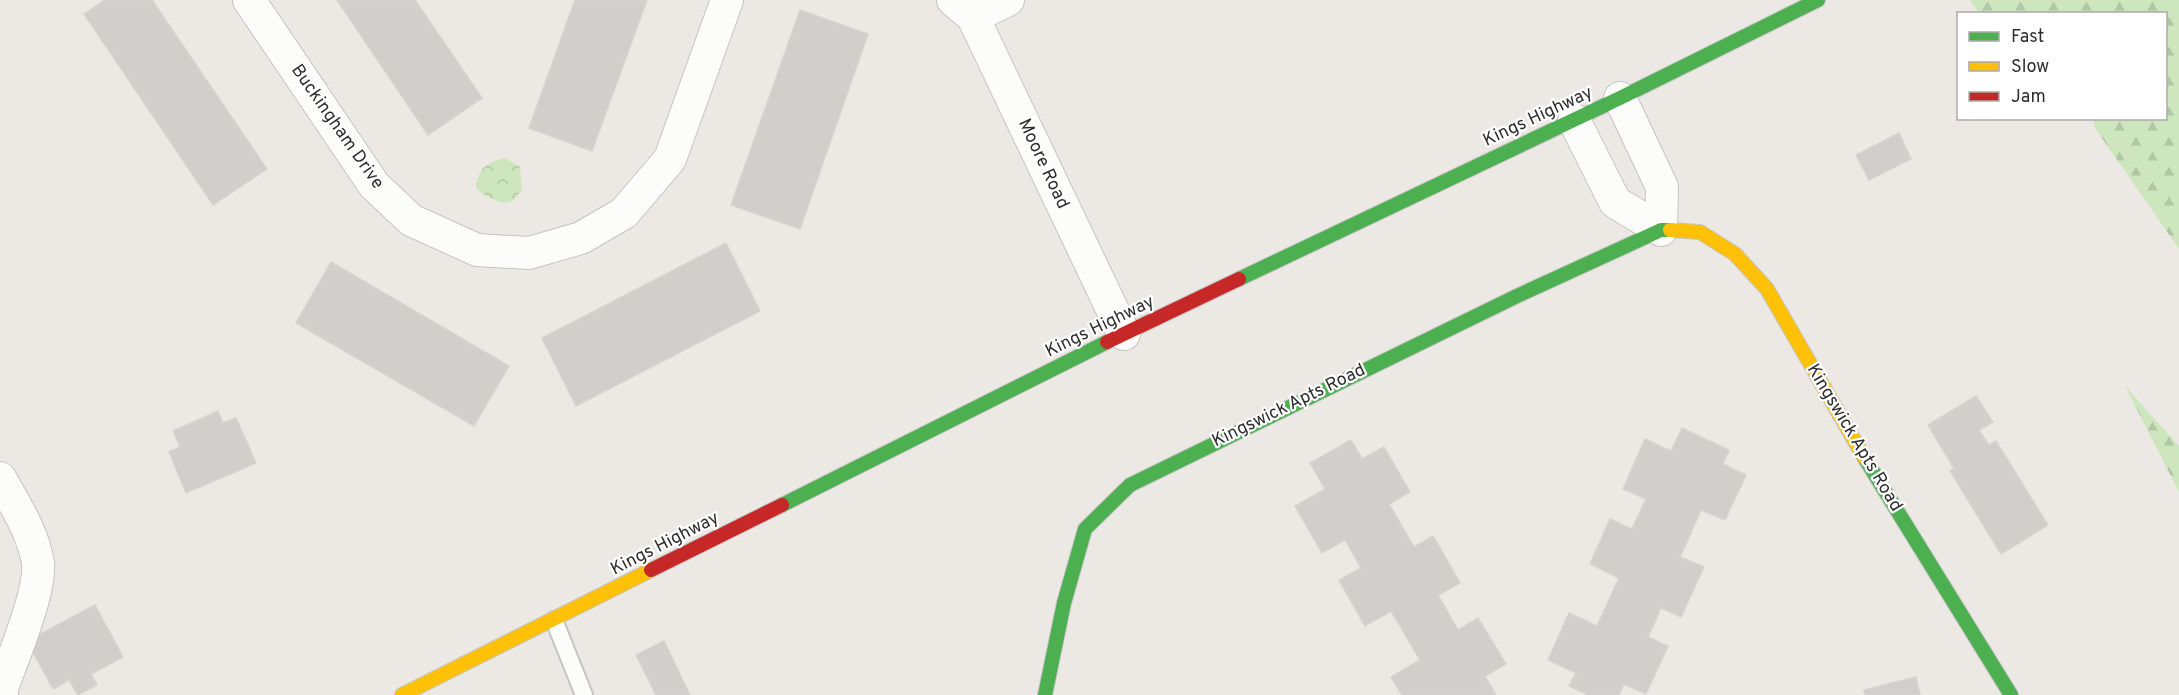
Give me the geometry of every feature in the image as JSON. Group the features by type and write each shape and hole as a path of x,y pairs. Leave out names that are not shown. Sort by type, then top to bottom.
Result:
{"main road":[{"name":"Kings Highway","path":"402,695 1124,334 1620,98 1818,0"},
{"name":"Kingswick Apts Road","path":"1045,695 1064,603 1085,529 1130,485 1506,301 1661,230 1700,232 1735,254 1767,289 1838,416 2011,695"}],"street":[{"name":"Buckingham Drive","path":"249,0 374,185 411,220 477,249 529,253 581,238 624,213 670,159 727,0"},
{"path":"963,8 1008,0"},
{"name":"Moore Road","path":"963,8 1124,334"},
{"path":"1620,98 1662,187 1661,230"},
{"name":"Kingswick Apts Road","path":"1574,120 1615,202 1661,230"},
{"path":"0,478 28,528 38,565 33,597 1,690"}],"lane":[{"path":"554,620 584,695"}],"green space":[{"path":"1970,0 2179,0 2179,249 2095,128 2093,120 2167,120 2167,12 1978,12"},
{"path":"505,158 520,167 522,190 508,202 493,199 476,188 484,167"},
{"path":"2125,386 2179,446 2179,492"}],"building":[{"path":"105,0 152,0 267,169 213,205 84,14"},
{"path":"337,0 415,0 482,98 428,135"},
{"path":"575,0 647,0 592,151 529,128"},
{"path":"800,10 868,34 800,229 731,205"},
{"path":"1899,133 1911,159 1869,180 1856,155"},
{"path":"726,243 760,311 576,406 542,338"},
{"path":"331,262 509,366 474,426 296,323"},
{"path":"1976,396 1993,422 1979,430 1989,445 1996,441 2048,525 2001,554 1950,471 1954,468 1928,425"},
{"path":"218,411 223,423 236,418 256,463 186,493 169,452 180,447 173,431"},
{"path":"1682,428 1729,450 1723,464 1746,475 1725,520 1701,510 1680,557 1704,567 1681,617 1661,608 1648,637 1668,646 1646,694 1624,684 1619,695 1588,695 1569,686 1576,673 1548,660 1569,613 1597,626 1619,578 1590,564 1610,519 1632,529 1646,499 1623,489 1645,439 1671,451"},
{"path":"1351,440 1362,459 1384,447 1410,492 1389,504 1414,547 1433,536 1460,583 1438,595 1458,630 1478,618 1506,664 1485,676 1496,695 1402,695 1391,677 1420,660 1391,611 1365,626 1339,580 1361,568 1345,540 1322,553 1295,506 1325,489 1310,463"},
{"path":"95,605 123,657 91,674 97,685 78,695 69,680 53,689 27,641"},
{"path":"664,641 690,695 656,695 636,655"},
{"path":"1916,677 1920,695 1865,695 1864,690"}],"traffic: fast":[{"path":"1239,279 1620,98 1818,0"},
{"path":"1045,695 1064,603 1085,529 1130,485 1517,296 1661,230 1670,230"},
{"path":"782,505 1107,342"},
{"path":"1864,457 2011,695"}],"traffic: slow":[{"path":"1670,230 1700,232 1735,254 1767,289 1864,457"},
{"path":"402,695 651,570"}],"traffic: jam":[{"path":"1107,342 1239,279"},
{"path":"651,570 782,505"}]}
